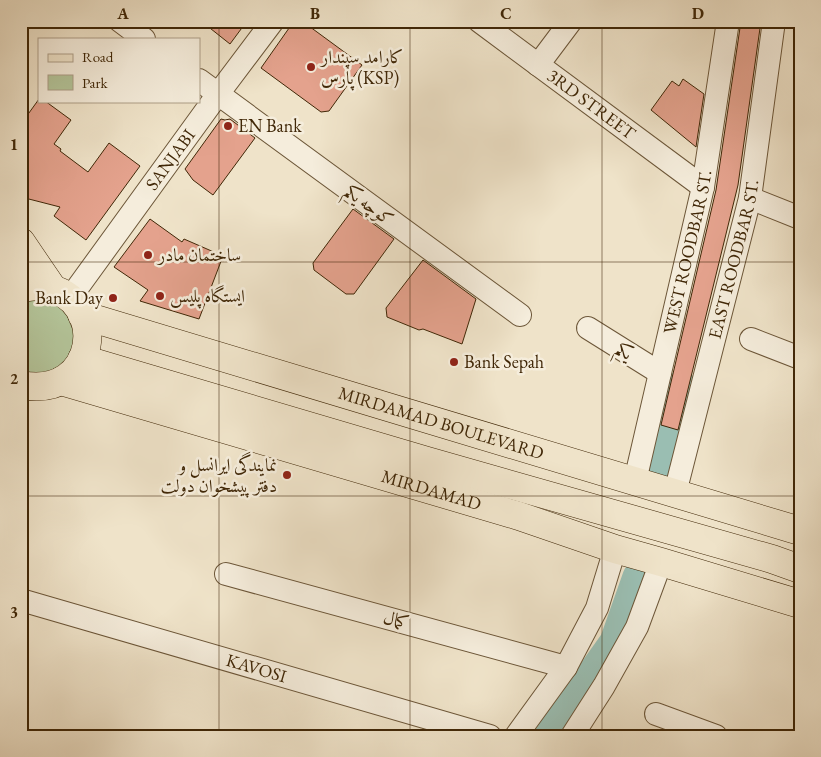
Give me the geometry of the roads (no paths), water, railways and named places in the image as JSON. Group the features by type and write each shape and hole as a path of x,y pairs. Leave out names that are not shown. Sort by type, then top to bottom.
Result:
{"main road":[{"path":"21,242 84,320 87,332 87,346 82,359 70,376 50,386 36,388 21,386"},
{"name":"MIRDAMAD BOULEVARD","path":"21,288 44,286 68,301 207,352 792,529"},
{"path":"201,394 172,373 170,366 174,359 184,355 207,352"},
{"path":"82,359 427,461 772,559 800,569"},
{"name":"MIRDAMAD","path":"61,382 519,516 615,549 800,604"},
{"path":"427,461 519,516"},
{"path":"772,559 787,546 792,529"}],"street":[{"path":"120,21 143,38"},
{"name":"SANJABI","path":"68,301 273,21"},
{"name":"3RD STREET","path":"479,21 703,187"},
{"path":"538,65 571,21"},
{"name":"EAST ROODBAR ST.","path":"675,493 750,198 774,21"},
{"name":"WEST ROODBAR ST.","path":"635,481 703,187 728,22"},
{"name":"کوچه یکم","path":"200,81 520,315"},
{"path":"750,198 800,218"},
{"name":"یکم","path":"588,328 660,373"},
{"path":"750,339 800,358"},
{"path":"516,736 566,667 597,608 615,549"},
{"path":"572,736 604,686 637,627 661,562"},
{"name":"کمال","path":"226,574 566,667"},
{"name":"KAVOSI","path":"21,600 490,736"},
{"path":"656,714 716,736"}],"waterway":[{"path":"663,467 681,386"},
{"path":"548,736 615,642 638,577"}],"place":[{"name":"کارامد سپندار پارس (KSP)","path":"311,67"},
{"name":"EN Bank","path":"228,126"},
{"name":"ساختمان مادر","path":"148,255"},
{"name":"ایستگاه پلیس","path":"160,296"},
{"name":"Bank Day","path":"113,298"},
{"name":"Bank Sepah","path":"454,362"},
{"name":"نمایندگی ایرانسل و دفتر پیشخوان دولت","path":"287,475"}]}
